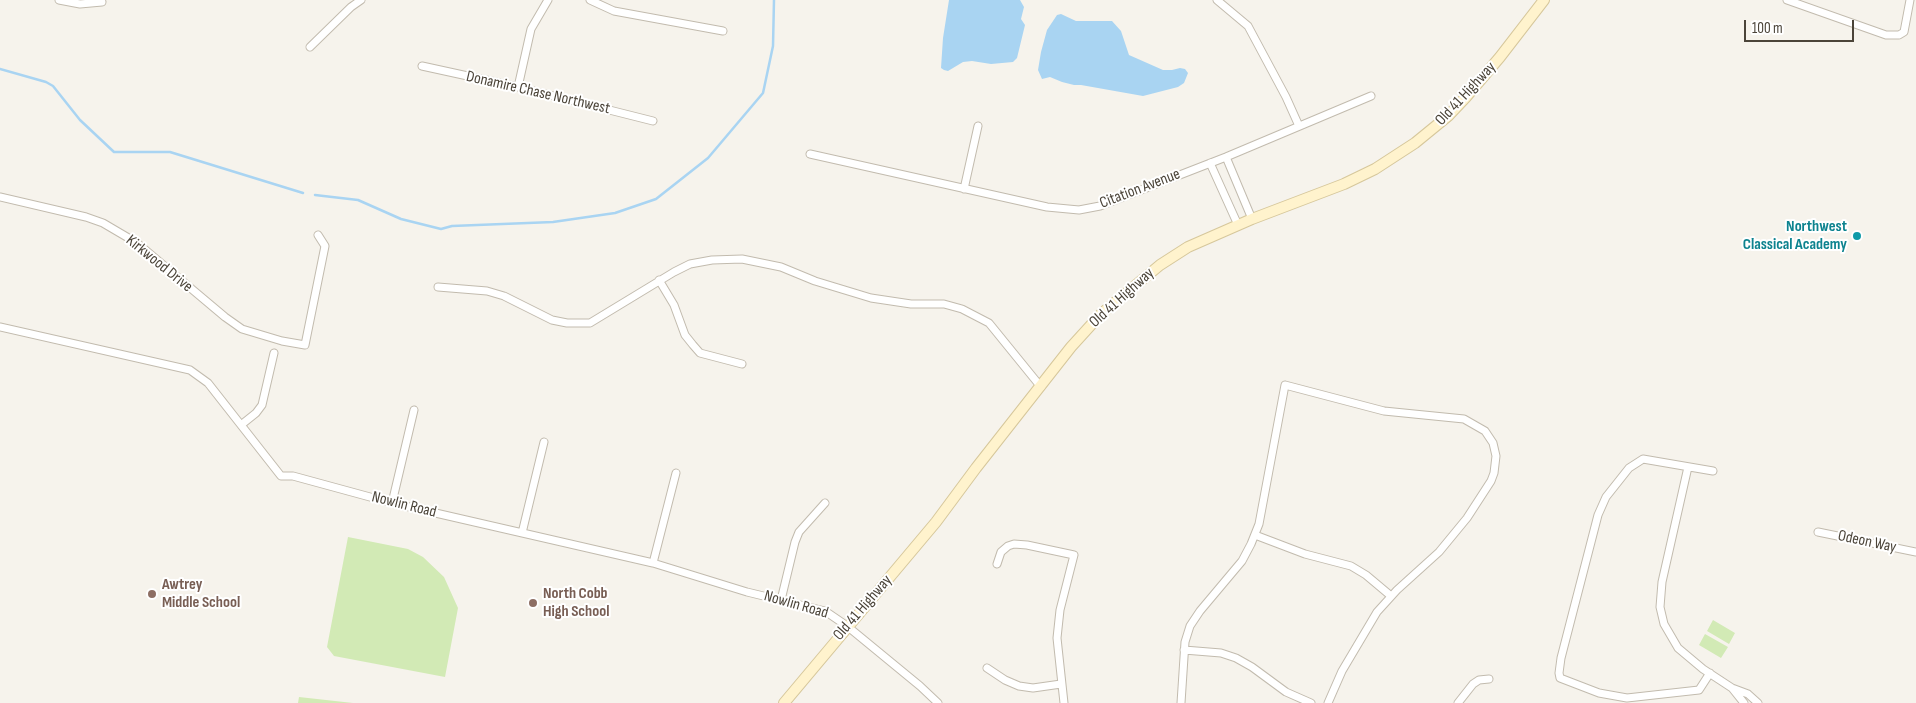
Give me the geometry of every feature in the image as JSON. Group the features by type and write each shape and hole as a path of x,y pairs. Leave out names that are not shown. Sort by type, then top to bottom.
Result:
{"main road":[{"name":"Old 41 Highway","path":"784,703 936,522 1041,386 1101,314 1160,265 1188,247 1252,219 1344,184 1375,169 1415,143 1442,121 1466,97 1544,0"}],"street":[{"path":"60,0 80,4 102,2"},
{"path":"310,47 351,7 361,0"},
{"path":"518,87 531,29 548,0"},
{"path":"590,0 614,11 723,31"},
{"path":"1217,0 1248,26 1286,97 1299,126"},
{"path":"1787,0 1876,32 1892,35 1899,35 1904,32 1910,0"},
{"name":"Donamire Chase Northwest","path":"422,66 518,87 653,121"},
{"name":"Citation Avenue","path":"810,154 1047,207 1079,210 1100,206 1226,157 1370,96"},
{"path":"964,189 978,126"},
{"path":"1226,157 1252,219"},
{"path":"1210,163 1238,225"},
{"name":"Kirkwood Drive","path":"0,197 70,212 103,223 137,243 242,329 282,341 305,345 325,246 318,235"},
{"path":"438,287 488,291 504,296 552,320 567,323 590,323 659,280 690,264 742,258 781,267 816,281 870,298 912,304 944,304 962,309 989,324 1041,386"},
{"path":"659,280 674,305 685,335 692,346 700,353 742,364"},
{"name":"Nowlin Road","path":"0,327 190,370 208,382 281,476 293,476 392,503 653,563 825,611 847,626 938,703"},
{"path":"241,425 256,413 262,405 274,353"},
{"path":"1180,703 1187,634 1195,618 1237,568 1255,535 1262,512 1285,385 1384,411 1464,419 1485,431 1493,443 1496,456 1494,473 1467,518 1439,552 1391,596 1365,630 1342,671 1328,703"},
{"path":"392,503 414,410"},
{"path":"522,533 544,442"},
{"path":"1710,673 1699,690 1627,698 1599,693 1560,678 1559,673 1598,514 1606,497 1629,468 1643,459 1713,471"},
{"path":"1688,467 1662,582 1660,607 1664,624 1678,648 1710,673 1758,703"},
{"path":"653,563 676,473"},
{"path":"781,600 799,532 825,503"},
{"name":"Odeon Way","path":"1818,532 1916,552"},
{"path":"1255,535 1305,554 1351,566 1366,575 1391,596"},
{"path":"997,564 1001,552 1014,544 1028,544 1074,555 1058,624 1057,650 1064,703"},
{"path":"1184,650 1221,653 1236,658 1252,667 1286,692 1311,703"},
{"path":"987,668 1005,680 1019,686 1033,688 1061,684"},
{"path":"1458,703 1478,680 1488,679"},
{"path":"1732,688 1744,703"}],"green space":[{"path":"348,537 408,549 423,557 444,577 458,608 445,677 334,656 327,647"},
{"path":"1713,620 1735,633 1729,644 1707,631"},
{"path":"1705,634 1728,647 1721,658 1699,645"},
{"path":"299,697 353,703 298,703"}],"water":[{"path":"949,0 1020,0 1024,7 1021,19 1025,25 1017,58 1013,62 991,64 972,61 963,62 948,71 941,68 943,38"},
{"path":"1061,14 1076,21 1112,21 1121,31 1129,55 1163,70 1185,69 1188,73 1184,83 1178,87 1143,96 1074,85 1050,77 1042,79 1038,70 1047,30 1057,15"}],"waterway":[{"path":"315,195 358,200 401,219 441,229 452,226 553,222 615,213 656,199 708,158 763,93 773,46 774,0"},
{"path":"0,69 46,82 53,86 80,120 114,152 170,152 303,193"}],"place":[{"name":"Northwest Classical Academy","path":"1857,236"},
{"name":"Awtrey Middle School","path":"152,594"},
{"name":"North Cobb High School","path":"533,603"}]}
